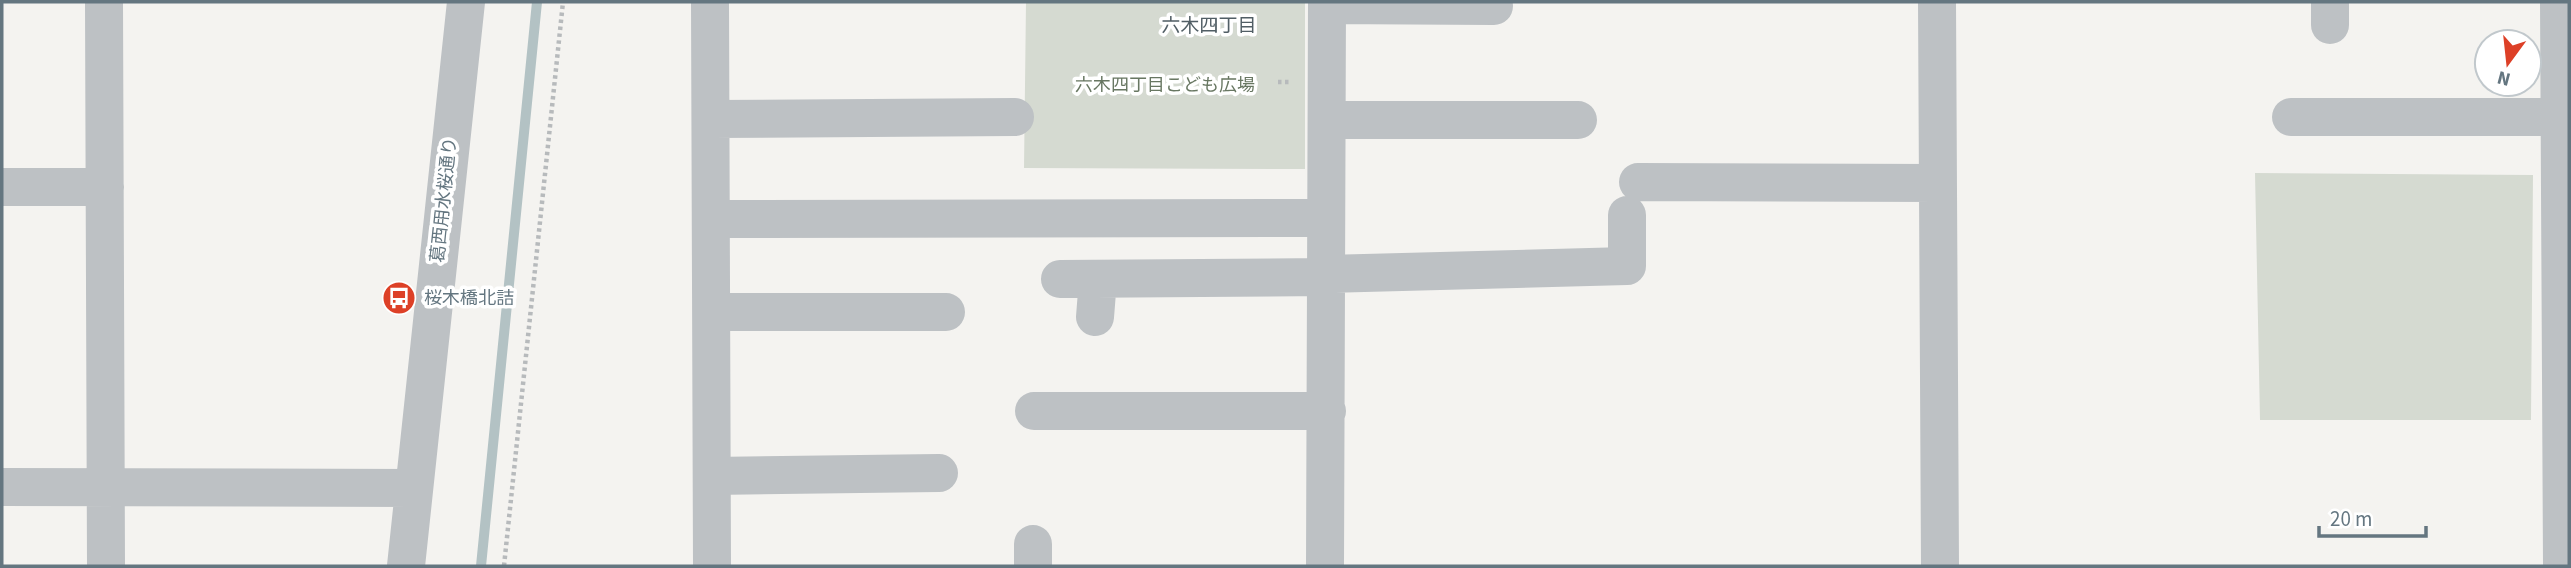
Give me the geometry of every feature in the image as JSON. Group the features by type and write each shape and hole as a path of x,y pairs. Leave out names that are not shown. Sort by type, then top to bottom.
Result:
{"street":[{"path":"104,2 106,566"},
{"name":"葛西用水桜通り","path":"406,566 466,2"},
{"path":"710,2 712,566"},
{"path":"1937,2 1940,566"},
{"path":"2559,2 2564,203 2565,459 2562,566"},
{"path":"1325,566 1338,512 1327,411 1327,3 1494,6"},
{"path":"712,119 1015,117"},
{"path":"2291,117 2560,117"},
{"path":"1328,120 1578,120"},
{"path":"1060,279 1627,266 1633,199 1938,183"},
{"path":"2,187 105,187"},
{"path":"712,219 1326,218"},
{"path":"1095,317 1098,279"},
{"path":"712,312 946,312"},
{"path":"1034,411 1327,411"},
{"path":"712,476 939,473"},
{"path":"2,486 414,488"}],"path":[{"path":"504,566 563,2"}],"green space":[{"name":"六木四丁目こども広場","path":"1026,2 1305,2 1305,169 1024,168"},
{"path":"2255,173 2533,175 2531,420 2260,420"}],"waterway":[{"path":"481,566 537,2"}],"place":[{"name":"桜木橋北詰","path":"399,298"}],"district":[{"name":"六木四丁目","path":"1209,26"}]}
